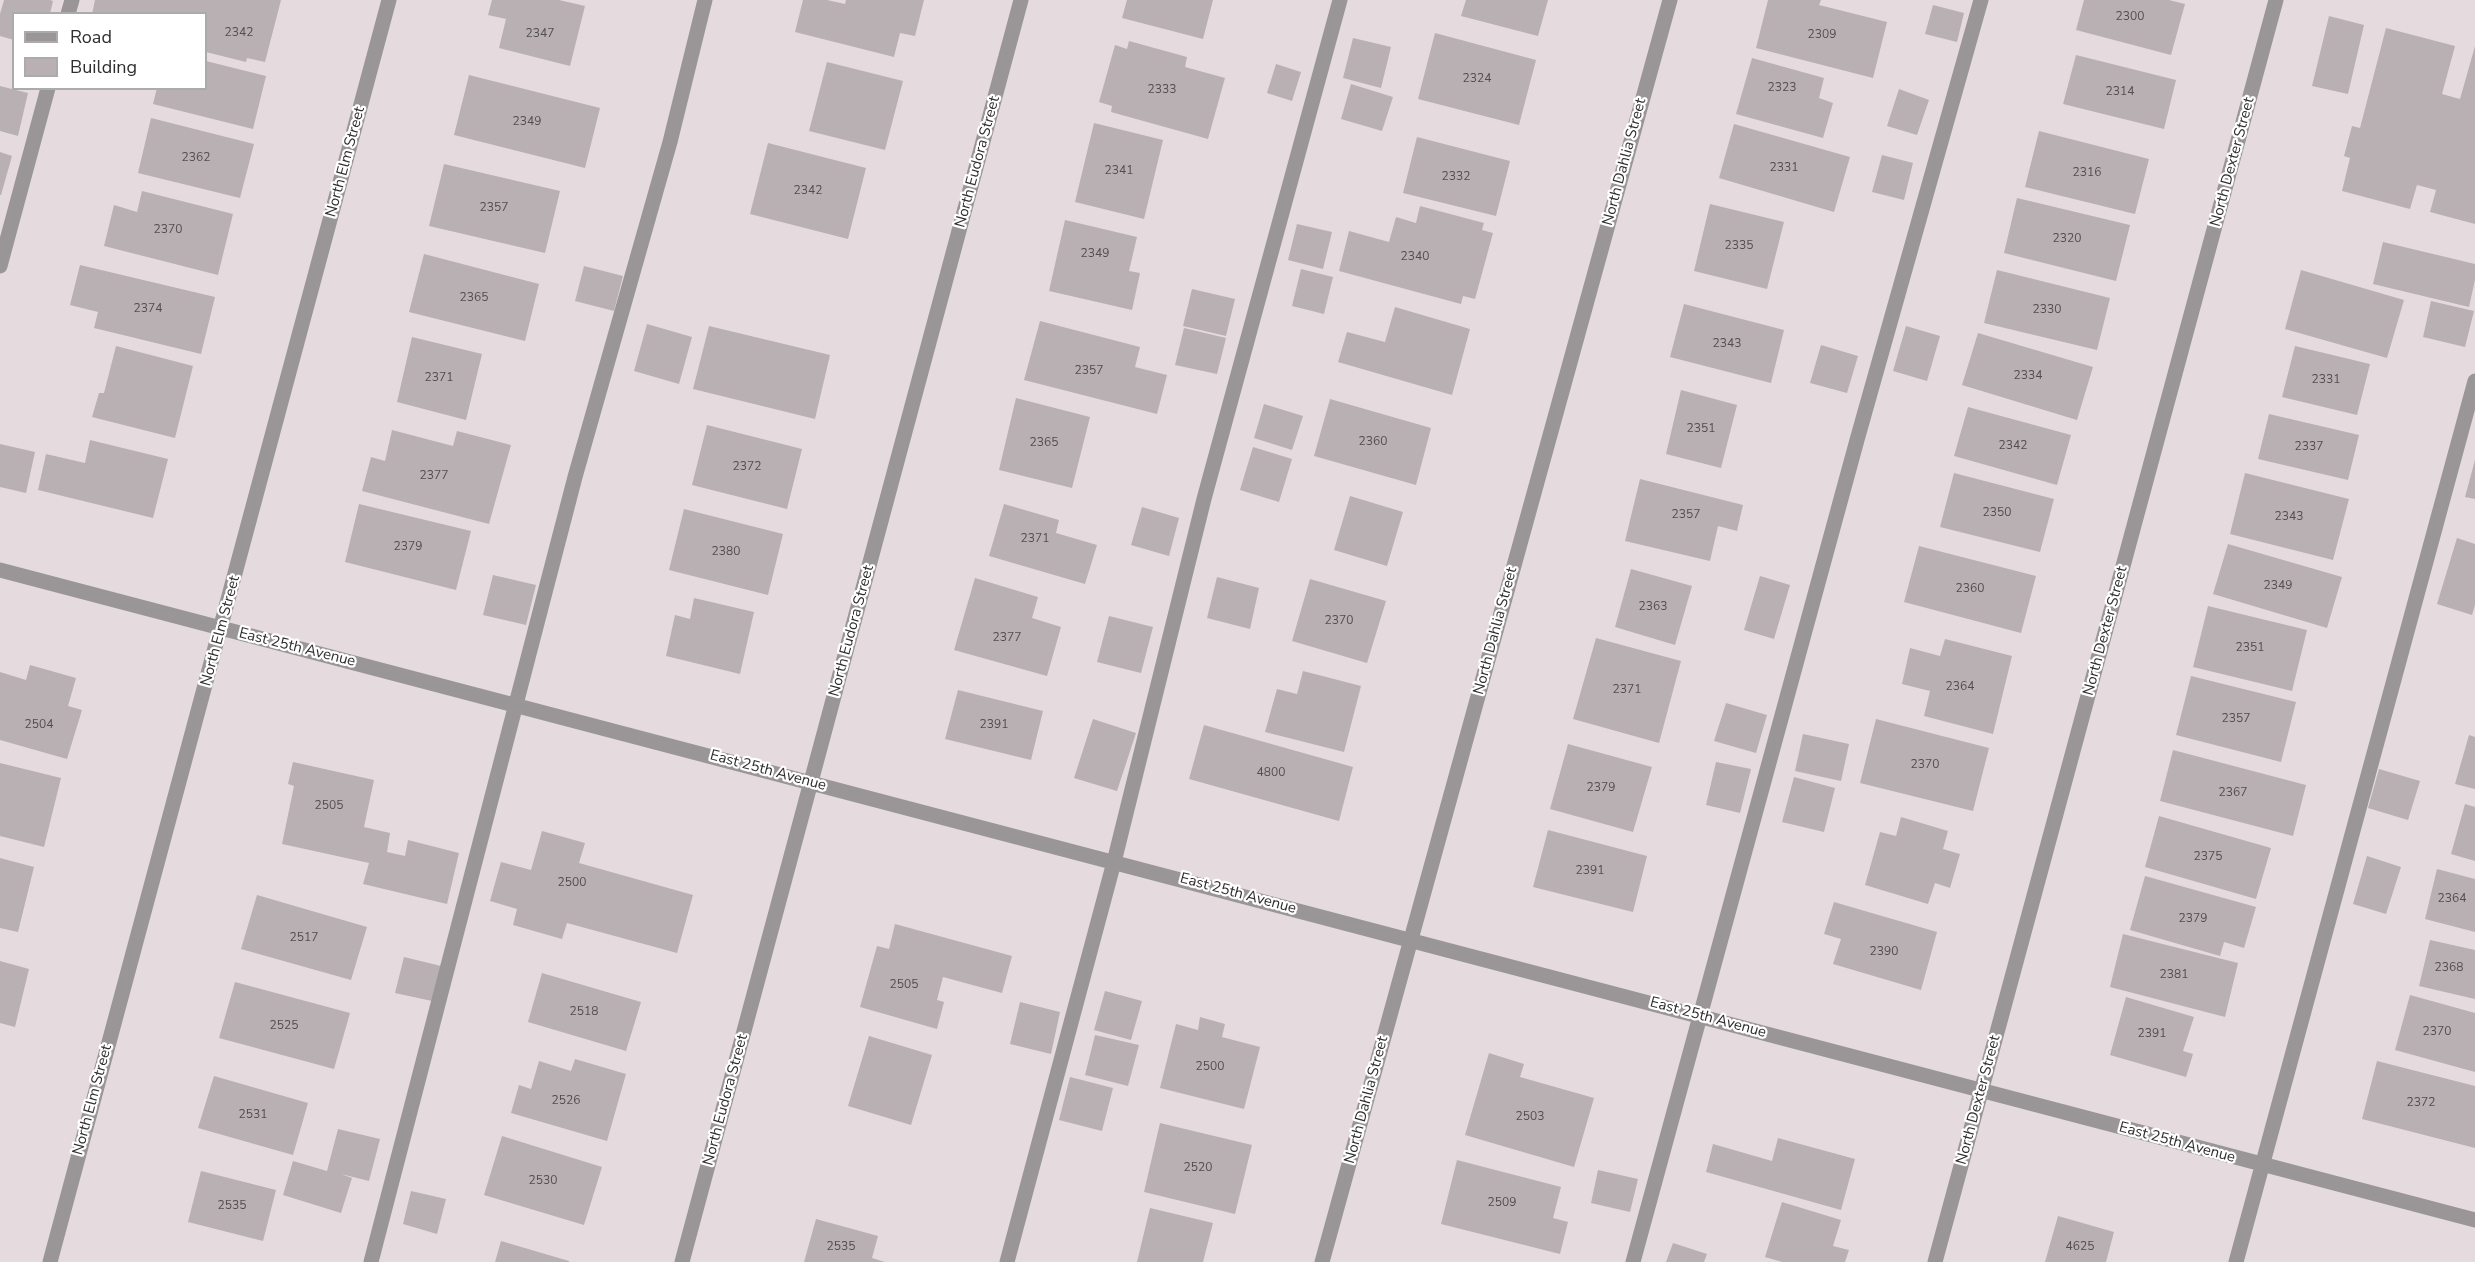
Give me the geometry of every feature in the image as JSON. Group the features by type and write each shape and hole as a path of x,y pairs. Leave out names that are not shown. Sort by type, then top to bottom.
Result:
{"street":[{"name":"North Elm Street","path":"50,1262 389,0"},
{"path":"371,1262 575,477 670,142 705,0"},
{"name":"North Eudora Street","path":"682,1262 1022,0"},
{"path":"1007,1262 1114,862 1204,499 1340,0"},
{"name":"North Dahlia Street","path":"1323,1262 1670,0"},
{"path":"1633,1262 1857,440 1981,0"},
{"name":"North Dexter Street","path":"1935,1262 2277,0"},
{"path":"0,266 47,90"},
{"path":"2236,1262 2475,381"},
{"name":"East 25th Avenue","path":"0,570 2475,1220"}],"building":[{"path":"4,0 53,1 50,12 12,12 12,39 0,36 0,14"},
{"path":"95,0 281,0 265,62 247,58 246,62 207,52 207,12 92,12"},
{"path":"492,0 559,0 585,6 570,66 499,48 506,19 488,15"},
{"path":"803,0 827,0 845,4 846,0 924,0 915,36 900,33 894,57 795,32"},
{"path":"1127,0 1213,0 1203,39 1122,18"},
{"path":"1466,0 1548,0 1538,36 1461,16"},
{"path":"1768,0 1821,0 1819,5 1887,22 1873,78 1756,48"},
{"path":"2084,0 2169,0 2185,4 2171,55 2076,30"},
{"path":"1933,5 1964,13 1957,42 1925,34"},
{"path":"2329,16 2364,25 2348,94 2312,86"},
{"path":"2386,28 2455,46 2442,94 2460,99 2475,46 2475,224 2430,212 2436,190 2417,185 2410,209 2342,191 2350,158 2344,156 2352,126 2360,128"},
{"path":"1435,33 1536,60 1519,125 1418,99"},
{"path":"1353,38 1391,47 1381,88 1343,78"},
{"path":"1129,41 1187,57 1185,67 1225,78 1208,139 1111,112 1112,106 1099,102 1115,45 1127,49"},
{"path":"2076,55 2176,80 2164,129 2063,104"},
{"path":"1752,58 1824,78 1819,98 1833,103 1823,138 1736,114"},
{"path":"207,61 266,76 253,129 153,104 156,90 207,90"},
{"path":"827,62 903,81 885,150 809,131"},
{"path":"1276,64 1301,72 1292,101 1267,93"},
{"path":"469,75 600,108 585,168 454,135"},
{"path":"1351,84 1393,97 1382,131 1341,119"},
{"path":"0,86 28,93 18,136 0,131"},
{"path":"1899,89 1929,100 1917,135 1887,126"},
{"path":"151,118 254,144 240,198 138,173"},
{"path":"1094,123 1163,140 1144,219 1075,202"},
{"path":"1734,124 1850,157 1834,212 1719,178"},
{"path":"2039,131 2149,159 2135,214 2025,187"},
{"path":"1417,137 1510,161 1496,216 1403,193"},
{"path":"768,143 866,168 848,239 750,214"},
{"path":"0,152 12,156 1,195 0,195"},
{"path":"1882,155 1913,163 1904,200 1872,192"},
{"path":"444,164 560,191 545,253 429,226"},
{"path":"142,191 233,214 218,275 104,246 114,205 137,212"},
{"path":"2017,198 2130,225 2116,281 2004,253"},
{"path":"1710,204 1784,222 1767,289 1694,271"},
{"path":"1420,206 1484,223 1482,230 1493,233 1475,299 1463,296 1461,304 1339,271 1349,231 1389,242 1396,217 1416,223"},
{"path":"1065,220 1137,237 1129,271 1140,273 1132,310 1049,291"},
{"path":"1297,224 1332,232 1323,269 1288,260"},
{"path":"2383,242 2475,264 2475,280 2469,307 2373,284"},
{"path":"424,254 539,284 525,341 409,312"},
{"path":"80,265 215,297 201,354 94,328 98,312 70,305"},
{"path":"584,266 623,276 614,311 575,301"},
{"path":"1301,269 1333,277 1324,314 1292,306"},
{"path":"1997,270 2110,298 2097,350 1984,323"},
{"path":"2301,270 2404,300 2387,358 2285,329"},
{"path":"1192,289 1235,299 1226,336 1183,326"},
{"path":"2431,301 2474,311 2465,347 2423,337"},
{"path":"1684,304 1784,330 1771,383 1670,357"},
{"path":"1395,307 1470,329 1452,395 1338,362 1347,332 1385,342"},
{"path":"1040,321 1140,347 1135,367 1167,375 1157,414 1024,380"},
{"path":"647,324 692,337 679,384 634,371"},
{"path":"709,326 830,355 815,419 693,389"},
{"path":"1906,326 1940,336 1927,381 1893,371"},
{"path":"1184,328 1226,338 1217,374 1175,365"},
{"path":"1978,333 2093,367 2077,420 1962,385"},
{"path":"412,337 482,354 466,420 397,402"},
{"path":"1821,345 1858,356 1847,393 1810,383"},
{"path":"116,346 193,366 175,438 92,417 99,393 104,393"},
{"path":"2295,346 2370,364 2357,415 2282,397"},
{"path":"1681,390 1737,405 1721,468 1666,454"},
{"path":"1016,398 1090,417 1072,488 999,470"},
{"path":"1330,399 1431,428 1416,485 1314,456"},
{"path":"1264,404 1303,416 1292,450 1254,438"},
{"path":"1968,407 2071,435 2057,485 1954,456"},
{"path":"2269,414 2359,435 2348,480 2258,459"},
{"path":"707,425 802,449 787,509 692,485"},
{"path":"392,430 453,446 457,431 511,445 489,524 362,491 371,457 385,461"},
{"path":"90,440 168,459 153,518 38,490 46,454 85,463"},
{"path":"0,444 35,452 26,493 0,487"},
{"path":"1253,447 1292,459 1279,502 1240,490"},
{"path":"2475,460 2475,499 2465,497"},
{"path":"1954,473 2054,499 2040,552 1940,527"},
{"path":"2245,473 2349,499 2333,560 2230,534"},
{"path":"1640,479 1743,505 1737,531 1718,526 1710,561 1625,541"},
{"path":"1350,496 1403,512 1387,566 1334,550"},
{"path":"359,504 471,531 456,590 345,562"},
{"path":"1004,504 1059,520 1056,533 1097,545 1085,584 989,556"},
{"path":"1142,507 1179,518 1169,556 1131,545"},
{"path":"684,509 783,534 768,595 669,570"},
{"path":"2457,538 2475,544 2475,605 2472,615 2437,604"},
{"path":"2228,544 2342,577 2327,628 2213,594"},
{"path":"1919,546 2036,576 2021,633 1904,602"},
{"path":"1631,569 1692,586 1675,645 1615,627"},
{"path":"493,575 536,585 526,625 483,615"},
{"path":"1760,576 1790,585 1774,639 1744,630"},
{"path":"1217,577 1259,588 1250,629 1207,618"},
{"path":"975,578 1038,597 1032,618 1061,627 1047,676 954,650"},
{"path":"1310,579 1386,601 1367,663 1292,641"},
{"path":"694,598 754,612 740,674 666,656 675,615 690,619"},
{"path":"2208,606 2307,630 2292,691 2193,667"},
{"path":"1109,616 1153,627 1141,673 1097,662"},
{"path":"1596,638 1681,661 1659,743 1573,719"},
{"path":"1945,639 2012,656 1993,734 1924,716 1930,691 1902,684 1910,648 1940,656"},
{"path":"30,665 76,678 68,706 82,710 67,759 0,740 0,672 26,680"},
{"path":"1303,671 1361,686 1344,752 1265,732 1277,689 1297,694"},
{"path":"2191,676 2296,702 2281,762 2176,735"},
{"path":"958,690 1043,711 1031,760 945,739"},
{"path":"1726,703 1767,715 1756,753 1714,741"},
{"path":"1093,719 1136,733 1117,791 1074,778"},
{"path":"1876,719 1989,748 1973,811 1860,783"},
{"path":"1204,725 1353,767 1339,821 1189,779"},
{"path":"1803,734 1849,744 1841,781 1795,771"},
{"path":"2469,735 2475,737 2475,789 2455,784"},
{"path":"1568,744 1652,767 1633,832 1550,809"},
{"path":"2173,750 2306,785 2293,836 2160,801"},
{"path":"293,762 374,780 364,827 390,833 387,852 405,856 408,840 459,853 447,904 363,884 369,863 282,844 294,786 288,784"},
{"path":"1716,762 1751,769 1740,813 1706,805"},
{"path":"0,763 61,778 44,847 0,836"},
{"path":"2379,769 2420,781 2408,820 2368,808"},
{"path":"1794,777 1835,788 1824,832 1782,822"},
{"path":"2465,804 2475,807 2475,861 2451,854"},
{"path":"2159,816 2271,848 2256,899 2145,867"},
{"path":"1901,817 1948,831 1943,849 1960,854 1950,888 1935,883 1928,904 1865,885 1880,832 1896,836"},
{"path":"1548,830 1647,856 1633,912 1533,887"},
{"path":"542,831 585,843 579,863 693,895 677,953 567,923 562,939 513,925 517,909 490,901 501,862 531,870"},
{"path":"2367,856 2401,867 2386,914 2353,904"},
{"path":"0,858 34,867 18,932 0,928"},
{"path":"2437,869 2475,879 2475,932 2425,919"},
{"path":"2145,876 2256,907 2244,948 2224,942 2220,956 2130,930"},
{"path":"257,895 367,927 351,980 241,949"},
{"path":"1834,902 1937,932 1921,990 1833,964 1841,939 1824,934"},
{"path":"895,924 1012,956 1002,993 943,977 937,1000 944,1002 937,1029 860,1007 877,946 889,949"},
{"path":"2123,934 2238,963 2225,1017 2110,987"},
{"path":"2430,940 2475,950 2475,999 2419,986"},
{"path":"404,957 441,966 432,1001 395,993"},
{"path":"0,961 29,969 15,1027 0,1023"},
{"path":"542,973 641,1002 626,1051 528,1022"},
{"path":"235,982 350,1013 334,1069 219,1038"},
{"path":"1105,991 1142,1001 1131,1040 1094,1030"},
{"path":"2410,995 2475,1013 2475,1072 2395,1050"},
{"path":"2126,997 2194,1017 2183,1051 2193,1054 2186,1077 2110,1055"},
{"path":"1020,1002 1060,1012 1051,1054 1010,1044"},
{"path":"1200,1017 1225,1024 1222,1037 1260,1047 1244,1109 1160,1088 1176,1024 1198,1030"},
{"path":"1095,1035 1139,1045 1128,1086 1085,1075"},
{"path":"869,1036 932,1055 911,1125 848,1106"},
{"path":"1489,1053 1524,1064 1520,1077 1594,1098 1574,1167 1465,1135"},
{"path":"575,1059 626,1074 607,1141 511,1113 519,1085 531,1089 539,1061 571,1071"},
{"path":"2377,1061 2475,1086 2475,1148 2362,1119"},
{"path":"214,1076 308,1103 293,1155 198,1128"},
{"path":"1070,1077 1113,1088 1102,1131 1059,1120"},
{"path":"1160,1123 1252,1145 1235,1214 1144,1192"},
{"path":"338,1129 380,1139 369,1181 341,1174 352,1178 341,1213 283,1195 293,1161 327,1171"},
{"path":"502,1136 602,1167 584,1225 484,1195"},
{"path":"1778,1138 1855,1159 1841,1210 1706,1172 1713,1144 1772,1161"},
{"path":"1457,1160 1561,1187 1553,1218 1568,1222 1560,1254 1441,1224"},
{"path":"1598,1170 1638,1179 1630,1212 1591,1203"},
{"path":"201,1171 276,1190 263,1241 188,1222"},
{"path":"411,1191 446,1199 437,1234 403,1224"},
{"path":"1782,1202 1841,1220 1833,1246 1849,1250 1845,1262 1782,1262 1765,1257"},
{"path":"1150,1208 1213,1223 1203,1262 1137,1262"},
{"path":"2058,1216 2114,1232 2106,1262 2045,1262"},
{"path":"816,1219 878,1236 872,1258 885,1262 804,1262"},
{"path":"501,1241 569,1261 569,1262 495,1262"},
{"path":"1673,1243 1707,1254 1704,1262 1666,1262"}]}
